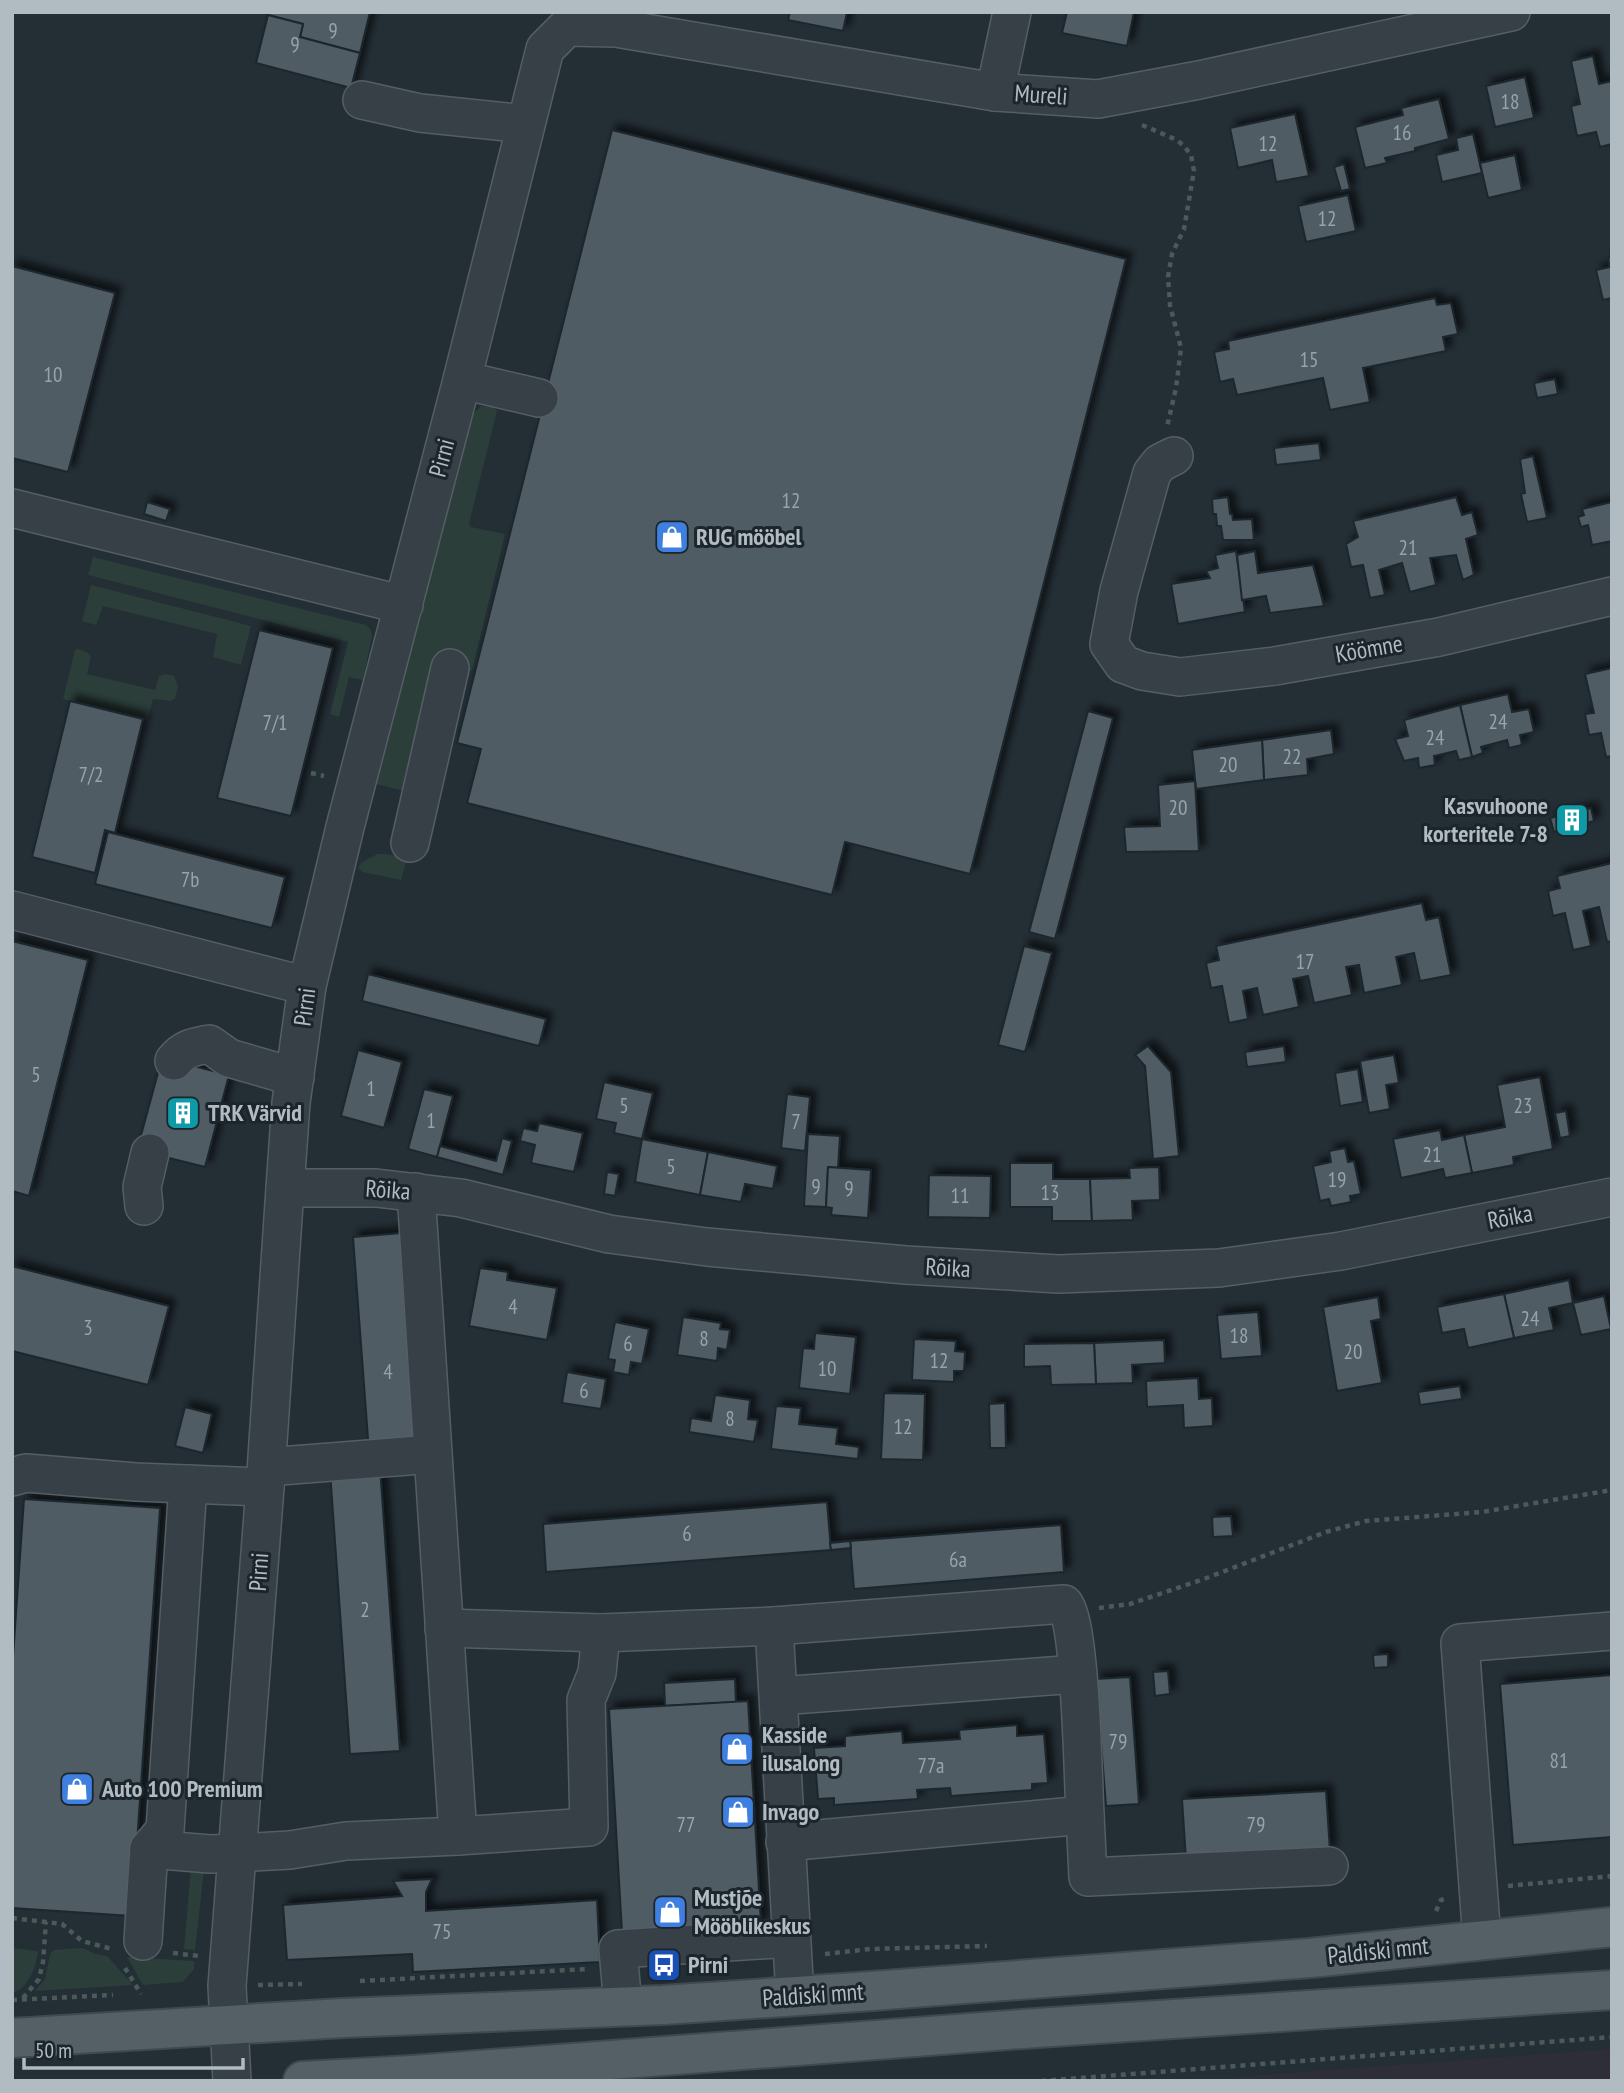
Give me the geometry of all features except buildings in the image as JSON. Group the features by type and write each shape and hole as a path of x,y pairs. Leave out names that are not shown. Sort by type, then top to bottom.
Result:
{"main road":[{"name":"Paldiski mnt","path":"12,2038 231,2024 623,2007 795,1996 1310,1958 1612,1927"},
{"name":"Paldiski mnt","path":"303,2081 1612,1990"}],"street":[{"path":"995,92 1012,12"},
{"name":"Mureli","path":"567,27 615,28 995,92 1098,99 1511,12"},
{"name":"Pirni","path":"231,2024 227,1986 285,1188 307,986 345,827 545,49 567,27"},
{"path":"362,100 420,113 525,124"},
{"path":"462,380 539,398"},
{"name":"Köömne","path":"1167,460 1152,473 1119,591 1110,644 1123,664 1142,671 1181,677 1275,666 1439,637 1612,596"},
{"path":"12,508 404,605"},
{"path":"410,843 450,667"},
{"path":"12,911 307,986"},
{"path":"174,1061 180,1053 191,1047 209,1044 229,1058 295,1077"},
{"path":"144,1206 142,1187 150,1153"},
{"name":"Rõika","path":"285,1188 376,1188 461,1198 609,1234 707,1247 906,1265 1059,1274 1219,1268 1341,1251 1612,1197"},
{"path":"416,1192 458,1836"},
{"path":"12,1477 26,1472 188,1484 266,1477 433,1454"},
{"path":"142,1941 149,1849 165,1830 188,1484"},
{"path":"444,1628 601,1633 774,1626 1064,1604 1069,1610 1077,1674 1088,1877 1329,1866"},
{"path":"774,1626 795,1996"},
{"path":"1482,1940 1460,1643 1612,1631"},
{"path":"149,1849 210,1854 237,1853 290,1850 346,1841 589,1827 586,1700 597,1673 601,1633"},
{"path":"779,1696 1077,1674"},
{"path":"785,1842 1085,1815"},
{"path":"623,2007 618,1949 791,1938"},
{"path":"231,2024 232,2081"},
{"path":"231,2024 256,2081"}],"path":[{"path":"1136,92 1133,102 1136,115 1143,125 1177,140 1184,146 1191,155 1194,171 1184,229 1172,254 1168,277 1170,305 1181,348 1176,388 1164,440 1167,460"},
{"path":"1064,1604 1093,1609 1130,1604 1205,1579 1326,1532 1366,1521 1482,1512 1612,1490"},
{"path":"1433,1916 1441,1900 1478,1888 1612,1876"},
{"path":"12,1918 62,1924 82,1941 112,1949 141,1994"},
{"path":"22,1999 38,1979 43,1962 46,1922"},
{"path":"128,1994 152,1993"},
{"path":"12,2000 114,1995"},
{"path":"1041,2081 1612,2037"}],"shaded area":[{"path":"1612,2049 1612,2081 1234,2081 1234,2077"}],"green space":[{"path":"481,406 494,407 497,411 469,524 471,527 505,534 472,671 444,664 411,793 373,783 464,427"},
{"path":"93,557 366,625 372,636 363,680 349,677 339,717 330,714 348,642 88,575"},
{"path":"91,585 251,626 241,665 213,657 217,634 103,606 96,625 82,621"},
{"path":"75,650 87,652 91,657 87,674 155,690 159,676 174,676 178,686 175,699 153,699 147,721 63,699"},
{"path":"377,854 407,858 401,880 363,872 358,868 361,863"},
{"path":"191,1867 204,1870 195,1950 184,1949"},
{"path":"12,1948 38,1951 27,1982 12,1993"},
{"path":"82,1948 107,1956 133,1985 35,1991 45,1979 50,1954 54,1950"},
{"path":"127,1957 194,1961 194,1969 183,1982 143,1985"}],"place":[{"name":"RUG mööbel","path":"672,537"},
{"name":"Kasvuhoone korteritele 7-8","path":"1572,820"},
{"name":"TRK Värvid","path":"183,1113"},
{"name":"Kasside ilusalong","path":"737,1749"},
{"name":"Auto 100 Premium","path":"77,1789"},
{"name":"Invago","path":"738,1812"},
{"name":"Mustjõe Mööblikeskus","path":"670,1912"},
{"name":"Pirni","path":"664,1965"}]}
